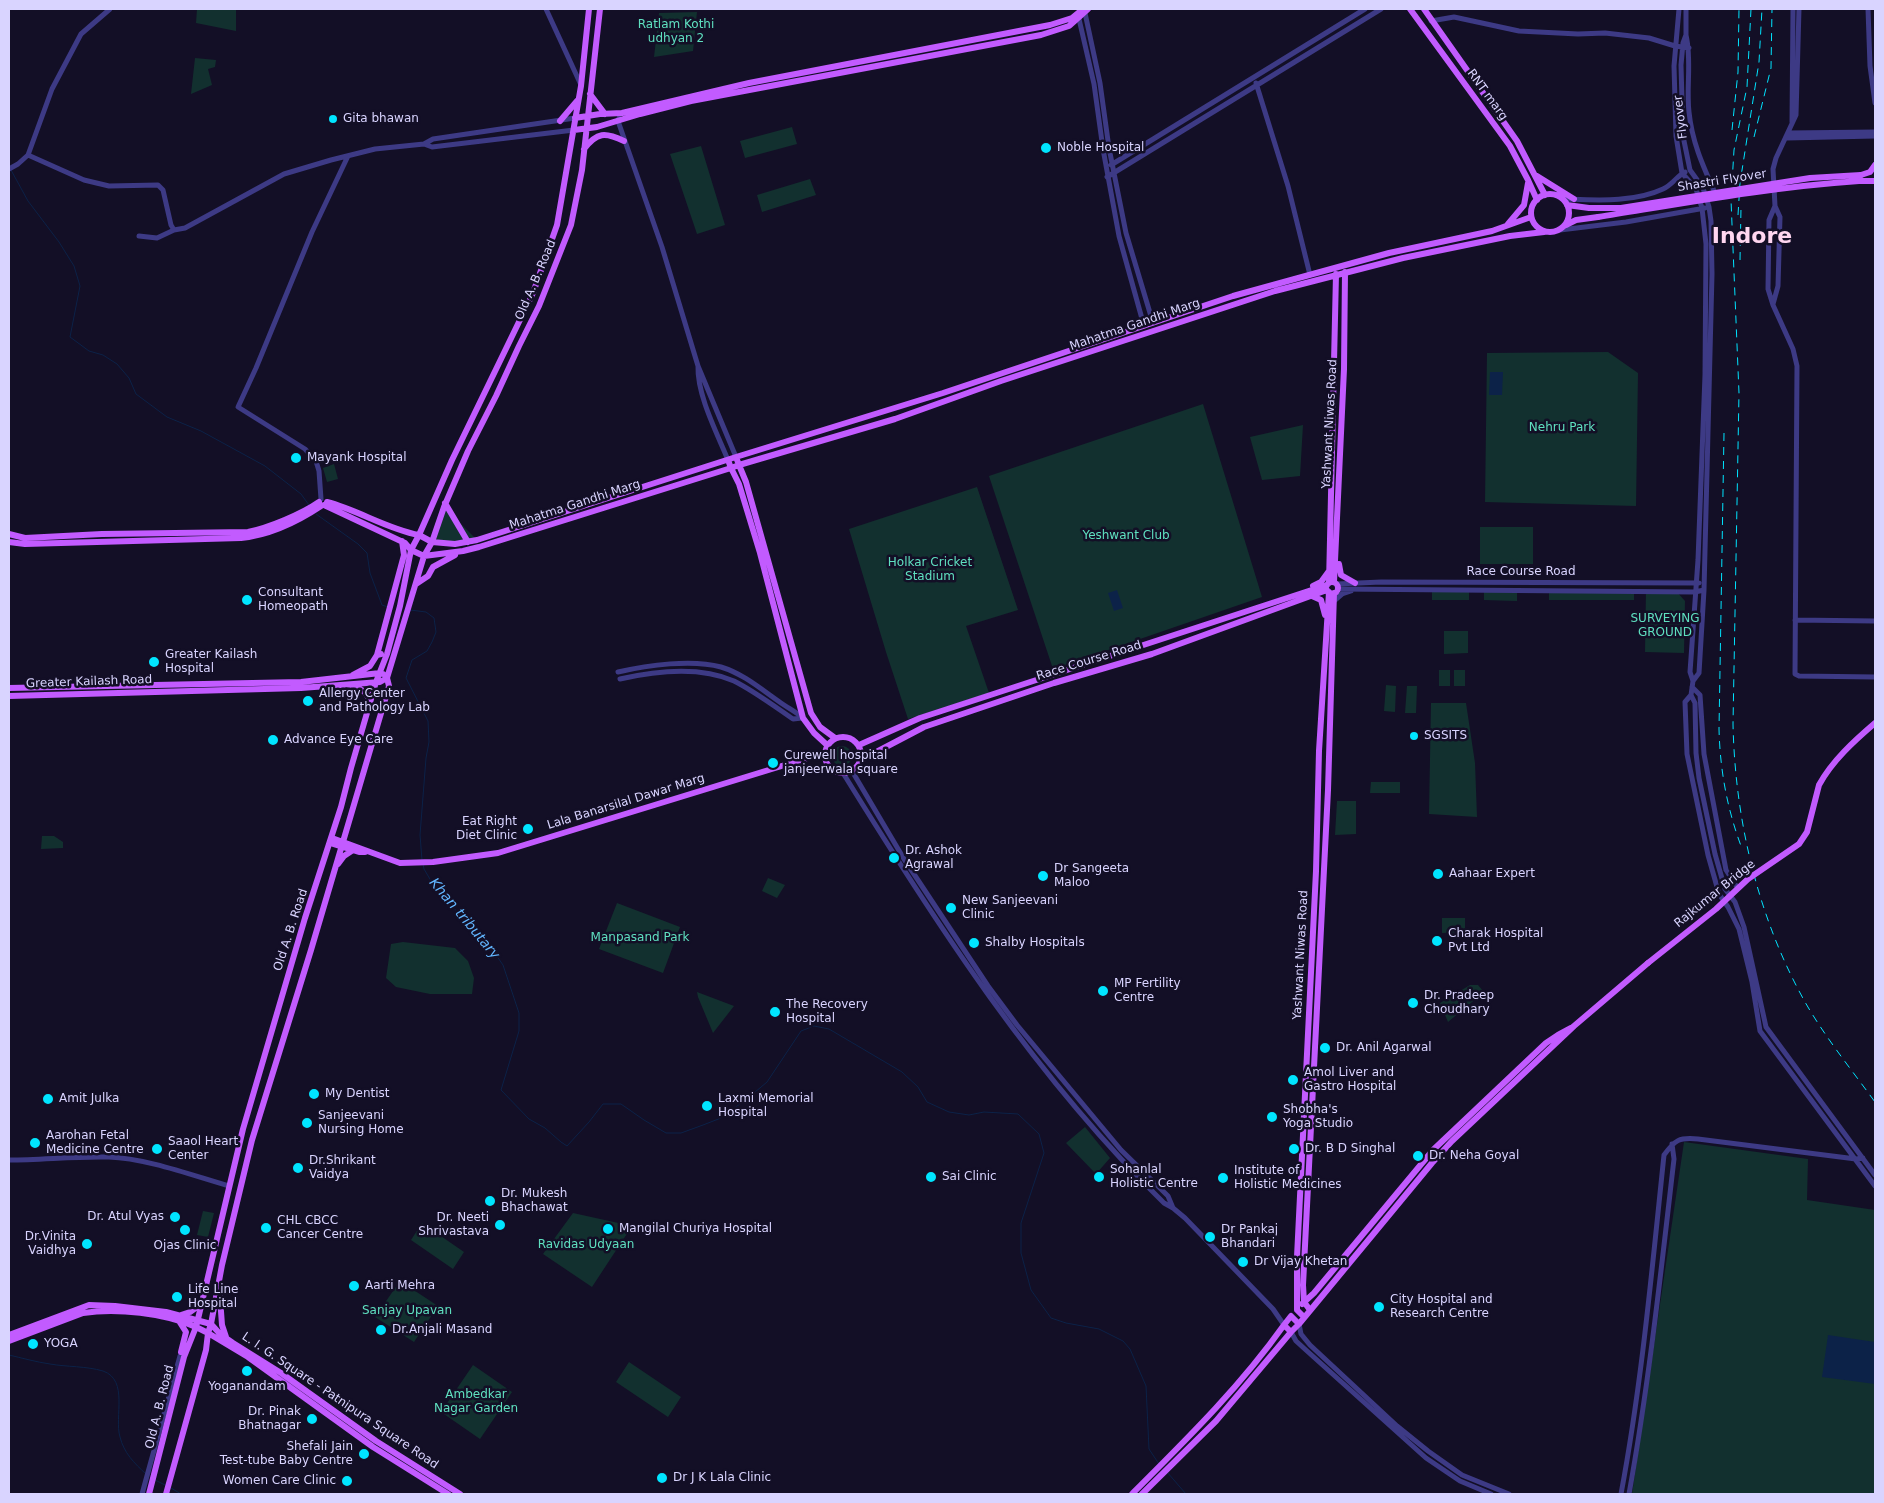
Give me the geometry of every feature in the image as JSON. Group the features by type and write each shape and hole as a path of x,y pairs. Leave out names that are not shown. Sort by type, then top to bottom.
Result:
{"main road":[{"name":"Old A. B. Road","path":"146,1494 182,1357 196,1327 246,1120 305,918 318,885 376,682 387,654 401,603 412,550 452,460 533,293 557,225 581,86 589,9"},
{"name":"Old A. B. Road","path":"424,556 432,542 445,503 468,451 539,306 571,226 582,170 600,9"},
{"name":"RNT marg","path":"1410,9 1510,146 1536,200"},
{"name":"RNT marg","path":"1424,9 1517,142 1546,195"},
{"path":"574,130 618,121 691,101 1041,35 1069,26 1079,19 1085,10"},
{"path":"576,118 622,114 750,83 1050,26 1072,18 1085,10"},
{"path":"590,94 605,114"},
{"path":"560,121 579,98"},
{"path":"584,149 591,140 603,134 624,141"},
{"path":"1860,178 1870,172 1875,165"},
{"path":"1536,175 1574,199"},
{"name":"Shastri Flyover","path":"1565,202 1598,208 1622,208 1810,178 1860,178 1875,181"},
{"name":"Shastri Flyover","path":"1563,227 1576,220 1860,178"},
{"path":"1505,227 1524,205 1528,180"},
{"path":"1546,195 1557,196 1565,202 1569,212 1563,227 1553,232 1544,232 1537,228 1532,217 1532,206 1536,200 1546,195"},
{"name":"Mahatma Gandhi Marg","path":"432,542 454,544 468,542 943,393 1143,322 1336,267 1389,253 1476,235 1532,217"},
{"name":"Mahatma Gandhi Marg","path":"424,556 463,551 739,465 895,419 1001,381 1275,291 1336,277 1404,258 1510,236 1544,232"},
{"name":"Yashwant Niwas Road","path":"1297,1310 1297,1257 1316,871 1319,751 1328,618 1336,555 1344,369 1345,266"},
{"name":"Yashwant Niwas Road","path":"1304,1302 1302,1285 1318,1014 1334,601 1329,570 1336,267"},
{"path":"736,457 811,713 820,727 835,738"},
{"path":"728,460 739,484 760,553 803,718 814,733 827,745"},
{"path":"445,503 468,542"},
{"path":"320,504 402,541 412,550 424,556 387,678 389,686"},
{"path":"9,542 25,544 260,536 320,504 340,506 405,533 419,535 432,542"},
{"path":"9,534 25,538 102,534 248,532 305,513"},
{"path":"405,533 423,524"},
{"path":"352,676 370,666 377,655 404,555 402,541"},
{"path":"416,584 428,576 433,567 463,551"},
{"path":"1336,555 1339,559 1341,575 1357,586"},
{"path":"1328,618 1324,614 1321,600 1311,593 1314,586 1320,582 1329,570"},
{"name":"Race Course Road","path":"859,745 920,718 1332,587"},
{"name":"Race Course Road","path":"861,760 924,727 1054,683 1152,654 1311,593"},
{"path":"393,599 401,603"},
{"name":"Old A. B. Road","path":"208,1333 252,1140 397,662 396,652"},
{"path":"377,655 387,654"},
{"path":"380,673 387,678"},
{"name":"Greater Kailash Road","path":"9,688 301,682 380,673"},
{"name":"Greater Kailash Road","path":"9,696 301,688 376,682 384,681 387,678"},
{"path":"350,684 365,691 367,694 368,710"},
{"name":"Rajkumar Bridge","path":"1486,1104 1546,1043 1574,1026 1710,913 1737,888 1799,844 1807,832 1822,779 1846,751 1875,723"},
{"path":"846,736 851,738 859,745 862,755 861,760 852,771 843,773 829,767 824,753 827,745 835,738 846,736"},
{"name":"Lala Banarsilal Dawar Marg","path":"331,840 400,863 432,862 498,853 824,753"},
{"path":"334,871 353,848 349,838 355,810 354,803"},
{"path":"1166,1465 1265,1352 1291,1316 1314,1293 1433,1150 1486,1104"},
{"path":"1132,1494 1156,1475 1236,1399 1432,1163 1486,1104"},
{"path":"219,1281 222,1325 226,1338"},
{"path":"1304,1302 1310,1310"},
{"path":"9,1334 89,1305 115,1306 180,1318 201,1304"},
{"path":"1297,1310 1304,1316"},
{"path":"9,1341 83,1313 94,1312 148,1314 198,1319 211,1324"},
{"path":"1291,1316 1299,1324"},
{"path":"180,1318 186,1332 182,1357"},
{"name":"L. I. G. Square - Patnipura Square Road","path":"180,1318 248,1357 373,1446 448,1494"},
{"name":"L. I. G. Square - Patnipura Square Road","path":"211,1324 226,1338 281,1373 376,1441 460,1494"},
{"path":"1284,1325 1292,1332"},
{"path":"166,1494 206,1350 208,1333"},
{"path":"1142,1494 1156,1475"}],"street":[{"path":"10,168 28,155 52,88 81,34 110,9"},
{"path":"546,9 581,86"},
{"path":"1106,168 1365,9"},
{"path":"1108,176 1381,9"},
{"path":"1679,9 1675,46 1674,101 1676,136 1682,173 1696,189 1709,243 1696,584 1690,672 1693,681"},
{"path":"1686,9 1686,35 1682,48 1681,101 1683,136 1690,170 1703,188 1709,207 1704,590 1699,673 1693,681 1691,695 1685,702 1688,762 1708,855 1719,894 1738,929 1752,982 1760,1031 1875,1186"},
{"path":"1792,125 1793,9"},
{"path":"1799,9 1796,115 1774,164 1775,206 1770,220 1768,279 1768,288 1773,305 1793,349 1797,366 1798,467 1795,674 1797,676 1875,677"},
{"path":"1868,9 1870,66 1875,103"},
{"path":"1085,10 1100,83 1112,164 1126,233 1152,320"},
{"path":"1432,21 1454,17 1519,31 1578,34 1605,33 1649,38 1689,50"},
{"path":"1079,19 1094,84 1106,168 1119,236 1143,322"},
{"name":"Flyover","path":"1686,35 1689,50 1688,111 1691,133 1697,153 1715,193"},
{"path":"1253,78 1288,186 1310,275"},
{"path":"622,114 618,121 624,141 662,247 698,366 736,457"},
{"path":"139,236 157,238 174,230 186,228 284,174 348,156 375,149 424,144 433,139 576,118"},
{"path":"424,144 432,147 574,130"},
{"path":"1788,135 1875,132"},
{"path":"1788,135 1875,136"},
{"path":"28,155 84,180 109,186 158,185 163,190 171,225 174,230"},
{"path":"320,504 319,471 316,461 305,449 238,407 312,232 348,156"},
{"path":"1565,202 1574,199 1622,198 1640,195 1668,187 1682,173 1690,170"},
{"path":"1773,305 1778,286 1780,217 1775,206"},
{"path":"1563,227 1626,222 1709,207"},
{"path":"698,366 698,377 708,411 728,460"},
{"name":"Race Course Road","path":"1332,587 1696,584 1704,582"},
{"path":"1334,601 1357,586"},
{"name":"Race Course Road","path":"1357,586 1695,592 1704,590"},
{"path":"1795,620 1875,621"},
{"path":"618,672 670,665 721,667 757,685 803,718"},
{"path":"620,679 658,673 695,672 716,675 735,682 793,718 803,718"},
{"path":"1692,687 1700,695 1704,754 1726,870 1737,888"},
{"path":"1691,695 1695,703 1696,753 1699,778 1715,854 1725,889 1735,902 1744,927 1766,1027 1875,1175"},
{"path":"852,771 904,859 988,986 1017,1025 1120,1150 1168,1196 1173,1208"},
{"path":"843,773 920,898 1013,1030 1108,1146 1164,1203 1185,1218 1278,1314 1284,1325"},
{"path":"318,885 318,874 331,832 334,830"},
{"path":"1622,1494 1635,1423 1664,1155 1672,1144 1683,1138 1698,1138 1856,1159 1863,1158"},
{"path":"1629,1494 1642,1424 1671,1188 1674,1159 1672,1144"},
{"path":"9,1160 110,1157 176,1171 229,1186"},
{"path":"1278,1314 1291,1316"},
{"path":"1299,1324 1302,1334 1310,1345 1397,1426 1462,1475 1509,1494"},
{"path":"1292,1332 1296,1341 1426,1458 1460,1481 1491,1494"},
{"path":"1445,1471 1448,1465"}],"green space":[{"path":"197,9 236,9 236,31 196,23"},
{"name":"Ratlam Kothi udhyan 2","path":"697,12 693,51 654,57 659,13"},
{"path":"195,58 216,60 215,67 208,69 212,85 191,94"},
{"path":"792,127 797,144 745,158 740,141"},
{"path":"701,146 725,225 697,234 670,154"},
{"path":"810,179 816,195 762,212 757,195"},
{"name":"Nehru Park","path":"1608,352 1638,373 1636,506 1485,502 1487,353"},
{"name":"Yeshwant Club","path":"1203,404 1262,597 1053,669 989,476"},
{"path":"1303,425 1300,476 1262,480 1250,437"},
{"path":"334,464 338,479 327,482 323,468"},
{"name":"Holkar Cricket Stadium","path":"977,487 1018,610 966,626 989,693 908,719 849,529"},
{"path":"444,507 477,540 432,542"},
{"path":"1480,527 1533,527 1533,564 1480,564"},
{"path":"1432,588 1469,589 1469,600 1432,600"},
{"path":"1484,589 1517,589 1517,601 1484,600"},
{"path":"1549,589 1634,590 1634,600 1549,600"},
{"name":"SURVEYING GROUND","path":"1646,590 1677,592 1685,601 1684,653 1645,652"},
{"path":"1444,631 1468,631 1468,653 1444,654"},
{"path":"1439,670 1450,670 1450,686 1439,686"},
{"path":"1454,670 1465,670 1465,686 1454,686"},
{"path":"1386,685 1396,686 1395,712 1384,711"},
{"path":"1407,686 1417,686 1416,713 1405,713"},
{"path":"1431,703 1466,703 1475,763 1477,817 1429,814"},
{"path":"842,746 849,749 852,756 849,763 842,766 835,763 832,756 835,749"},
{"path":"1371,782 1400,782 1400,793 1370,793"},
{"path":"1337,801 1356,801 1356,834 1335,835"},
{"path":"42,836 54,836 63,842 63,848 41,849"},
{"path":"768,878 785,885 777,898 762,891"},
{"name":"Manpasand Park","path":"617,903 680,927 663,973 599,949"},
{"path":"1442,918 1465,918 1465,932 1442,933"},
{"path":"403,942 455,948 468,961 474,978 472,994 430,994 396,987 386,978 391,944"},
{"path":"1470,985 1478,985 1484,992 1448,1022 1440,1003"},
{"path":"697,992 734,1006 713,1033 698,997"},
{"path":"1085,1127 1110,1158 1096,1174 1066,1143"},
{"path":"1684,1142 1808,1159 1807,1200 1875,1210 1874,1494 1632,1494"},
{"path":"203,1211 214,1213 208,1237 197,1235"},
{"name":"Ravidas Udyaan","path":"573,1213 632,1226 592,1287 543,1254"},
{"path":"422,1223 464,1252 453,1269 411,1240"},
{"name":"Sanjay Upavan","path":"400,1281 438,1306 414,1342 375,1317"},
{"path":"629,1362 681,1397 668,1417 616,1382"},
{"name":"Ambedkar Nagar Garden","path":"473,1365 512,1392 480,1439 441,1412"}],"water":[{"path":"1490,372 1503,372 1502,395 1489,395"},
{"path":"1117,590 1123,608 1114,611 1108,593"},
{"path":"1828,1335 1875,1342 1875,1384 1822,1377"}],"waterway":[{"path":"11,170 28,201 59,242 74,266 80,286 70,337 89,351 103,355 117,364 129,378 136,394 167,417 201,431 265,466 301,494 309,505"},
{"path":"316,514 358,544 367,553 370,573 382,605 388,607"},
{"name":"Khan tributary","path":"410,610 426,612 434,618 436,632 427,651 412,660 406,678 428,721 429,742 420,835 422,860"},
{"name":"Khan tributary","path":"423,864 437,891 487,942 503,965 519,1013 519,1031 501,1090 529,1119 545,1128 567,1146 603,1104 621,1104 666,1133 681,1133 721,1118 767,1082 801,1031 814,1026 829,1029 902,1072 918,1087 927,1102 949,1112 969,1115 984,1112 1018,1114 1039,1134 1044,1153 1021,1223 1021,1253 1031,1290 1051,1318 1066,1323 1099,1329 1123,1341 1130,1349 1146,1386 1149,1449 1159,1464"},
{"path":"9,1355 56,1365 97,1369 111,1376 116,1382 118,1391 119,1429 122,1443 130,1457 146,1474"},
{"name":"Khan tributary","path":"1167,1472 1186,1494"},
{"path":"155,1480 165,1485"},
{"path":"171,1488 181,1494"}],"railway":[{"path":"1732,130 1738,72 1739,9"},
{"path":"1751,9 1747,87 1734,150 1731,200 1739,393 1733,724 1738,796 1752,868 1774,937 1788,970 1821,1028 1875,1102"},
{"path":"1738,215 1740,183 1759,62 1762,9"},
{"path":"1754,137 1771,68 1772,9"},
{"path":"1740,260 1741,208"},
{"path":"1724,433 1719,729 1725,789 1741,846"}],"place":[{"name":"Gita bhawan","path":"333,119"},
{"name":"Noble Hospital","path":"1046,148"},
{"name":"Mayank Hospital","path":"296,458"},
{"name":"Consultant Homeopath","path":"247,600"},
{"name":"Greater Kailash Hospital","path":"154,662"},
{"name":"Allergy Center and Pathology Lab","path":"308,701"},
{"name":"SGSITS","path":"1414,736"},
{"name":"Advance Eye Care","path":"273,740"},
{"name":"Curewell hospital janjeerwala square","path":"773,763"},
{"name":"Eat Right Diet Clinic","path":"528,829"},
{"name":"Dr. Ashok Agrawal","path":"894,858"},
{"name":"Aahaar Expert","path":"1438,874"},
{"name":"Dr Sangeeta Maloo","path":"1043,876"},
{"name":"New Sanjeevani Clinic","path":"951,908"},
{"name":"Charak Hospital Pvt Ltd","path":"1437,941"},
{"name":"Shalby Hospitals","path":"974,943"},
{"name":"MP Fertility Centre","path":"1103,991"},
{"name":"Dr. Pradeep Choudhary","path":"1413,1003"},
{"name":"The Recovery Hospital","path":"775,1012"},
{"name":"Dr. Anil Agarwal","path":"1325,1048"},
{"name":"Amol Liver and Gastro Hospital","path":"1293,1080"},
{"name":"My Dentist","path":"314,1094"},
{"name":"Amit Julka","path":"48,1099"},
{"name":"Laxmi Memorial Hospital","path":"707,1106"},
{"name":"Shobha's Yoga Studio","path":"1272,1117"},
{"name":"Sanjeevani Nursing Home","path":"307,1123"},
{"name":"Aarohan Fetal Medicine Centre","path":"35,1143"},
{"name":"Saaol Heart Center","path":"157,1149"},
{"name":"Dr. B D Singhal","path":"1294,1149"},
{"name":"Dr. Neha Goyal","path":"1418,1156"},
{"name":"Dr.Shrikant Vaidya","path":"298,1168"},
{"name":"Sai Clinic","path":"931,1177"},
{"name":"Sohanlal Holistic Centre","path":"1099,1177"},
{"name":"Institute of Holistic Medicines","path":"1223,1178"},
{"name":"Dr. Mukesh Bhachawat","path":"490,1201"},
{"name":"Dr. Atul Vyas","path":"175,1217"},
{"name":"Dr. Neeti Shrivastava","path":"500,1225"},
{"name":"CHL CBCC Cancer Centre","path":"266,1228"},
{"name":"Mangilal Churiya Hospital","path":"608,1229"},
{"name":"Ojas Clinic","path":"185,1230"},
{"name":"Dr Pankaj Bhandari","path":"1210,1237"},
{"name":"Dr.Vinita Vaidhya","path":"87,1244"},
{"name":"Dr Vijay Khetan","path":"1243,1262"},
{"name":"Aarti Mehra","path":"354,1286"},
{"name":"Life Line Hospital","path":"177,1297"},
{"name":"City Hospital and Research Centre","path":"1379,1307"},
{"name":"Dr.Anjali Masand","path":"381,1330"},
{"name":"YOGA","path":"33,1344"},
{"name":"Yoganandam","path":"247,1371"},
{"name":"Dr. Pinak Bhatnagar","path":"312,1419"},
{"name":"Shefali Jain Test-tube Baby Centre","path":"364,1454"},
{"name":"Dr J K Lala Clinic","path":"662,1478"},
{"name":"Women Care Clinic","path":"347,1481"}],"district":[{"name":"Indore","path":"1752,237"}]}
